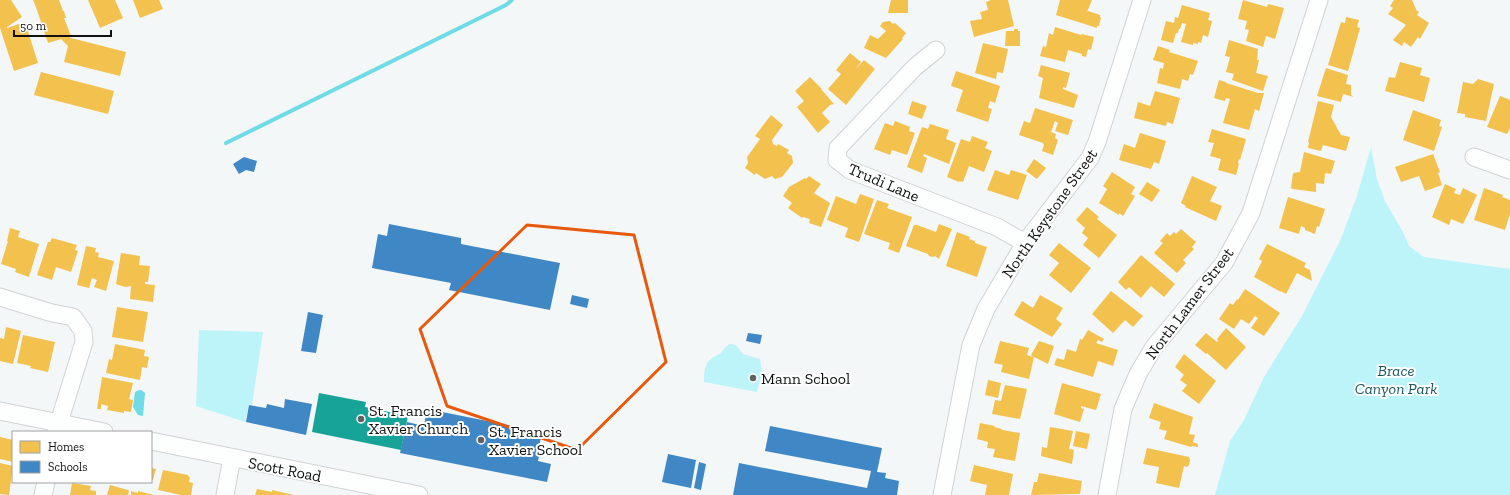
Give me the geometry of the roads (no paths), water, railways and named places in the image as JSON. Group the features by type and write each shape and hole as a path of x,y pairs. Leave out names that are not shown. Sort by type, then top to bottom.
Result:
{"street":[{"name":"North Keystone Street","path":"942,495 971,345 986,309 1025,243 1090,158 1095,148 1142,0"},
{"name":"North Lamer Street","path":"1107,495 1123,410 1138,374 1154,347 1224,263 1251,213 1319,0"},
{"name":"Trudi Lane","path":"936,50 915,67 838,148 837,160 850,170 997,227 1025,243"},
{"path":"1474,157 1510,170"},
{"path":"0,297 52,313 73,317 83,331 84,342 57,428"},
{"path":"0,411 57,428 92,431"},
{"name":"Scott Road","path":"152,441 408,494"},
{"path":"224,495 232,458"},
{"path":"43,495 46,483"}],"water":[{"path":"139,390 145,393 143,416 138,415 133,407 135,392"}],"waterway":[{"path":"226,143 506,5 512,0"}],"place":[{"name":"Mann School","path":"753,378"},
{"name":"St. Francis Xavier Church","path":"361,419"},
{"name":"St. Francis Xavier School","path":"481,440"}],"park label":[{"name":"Brace Canyon Park","path":"1396,379"}]}
